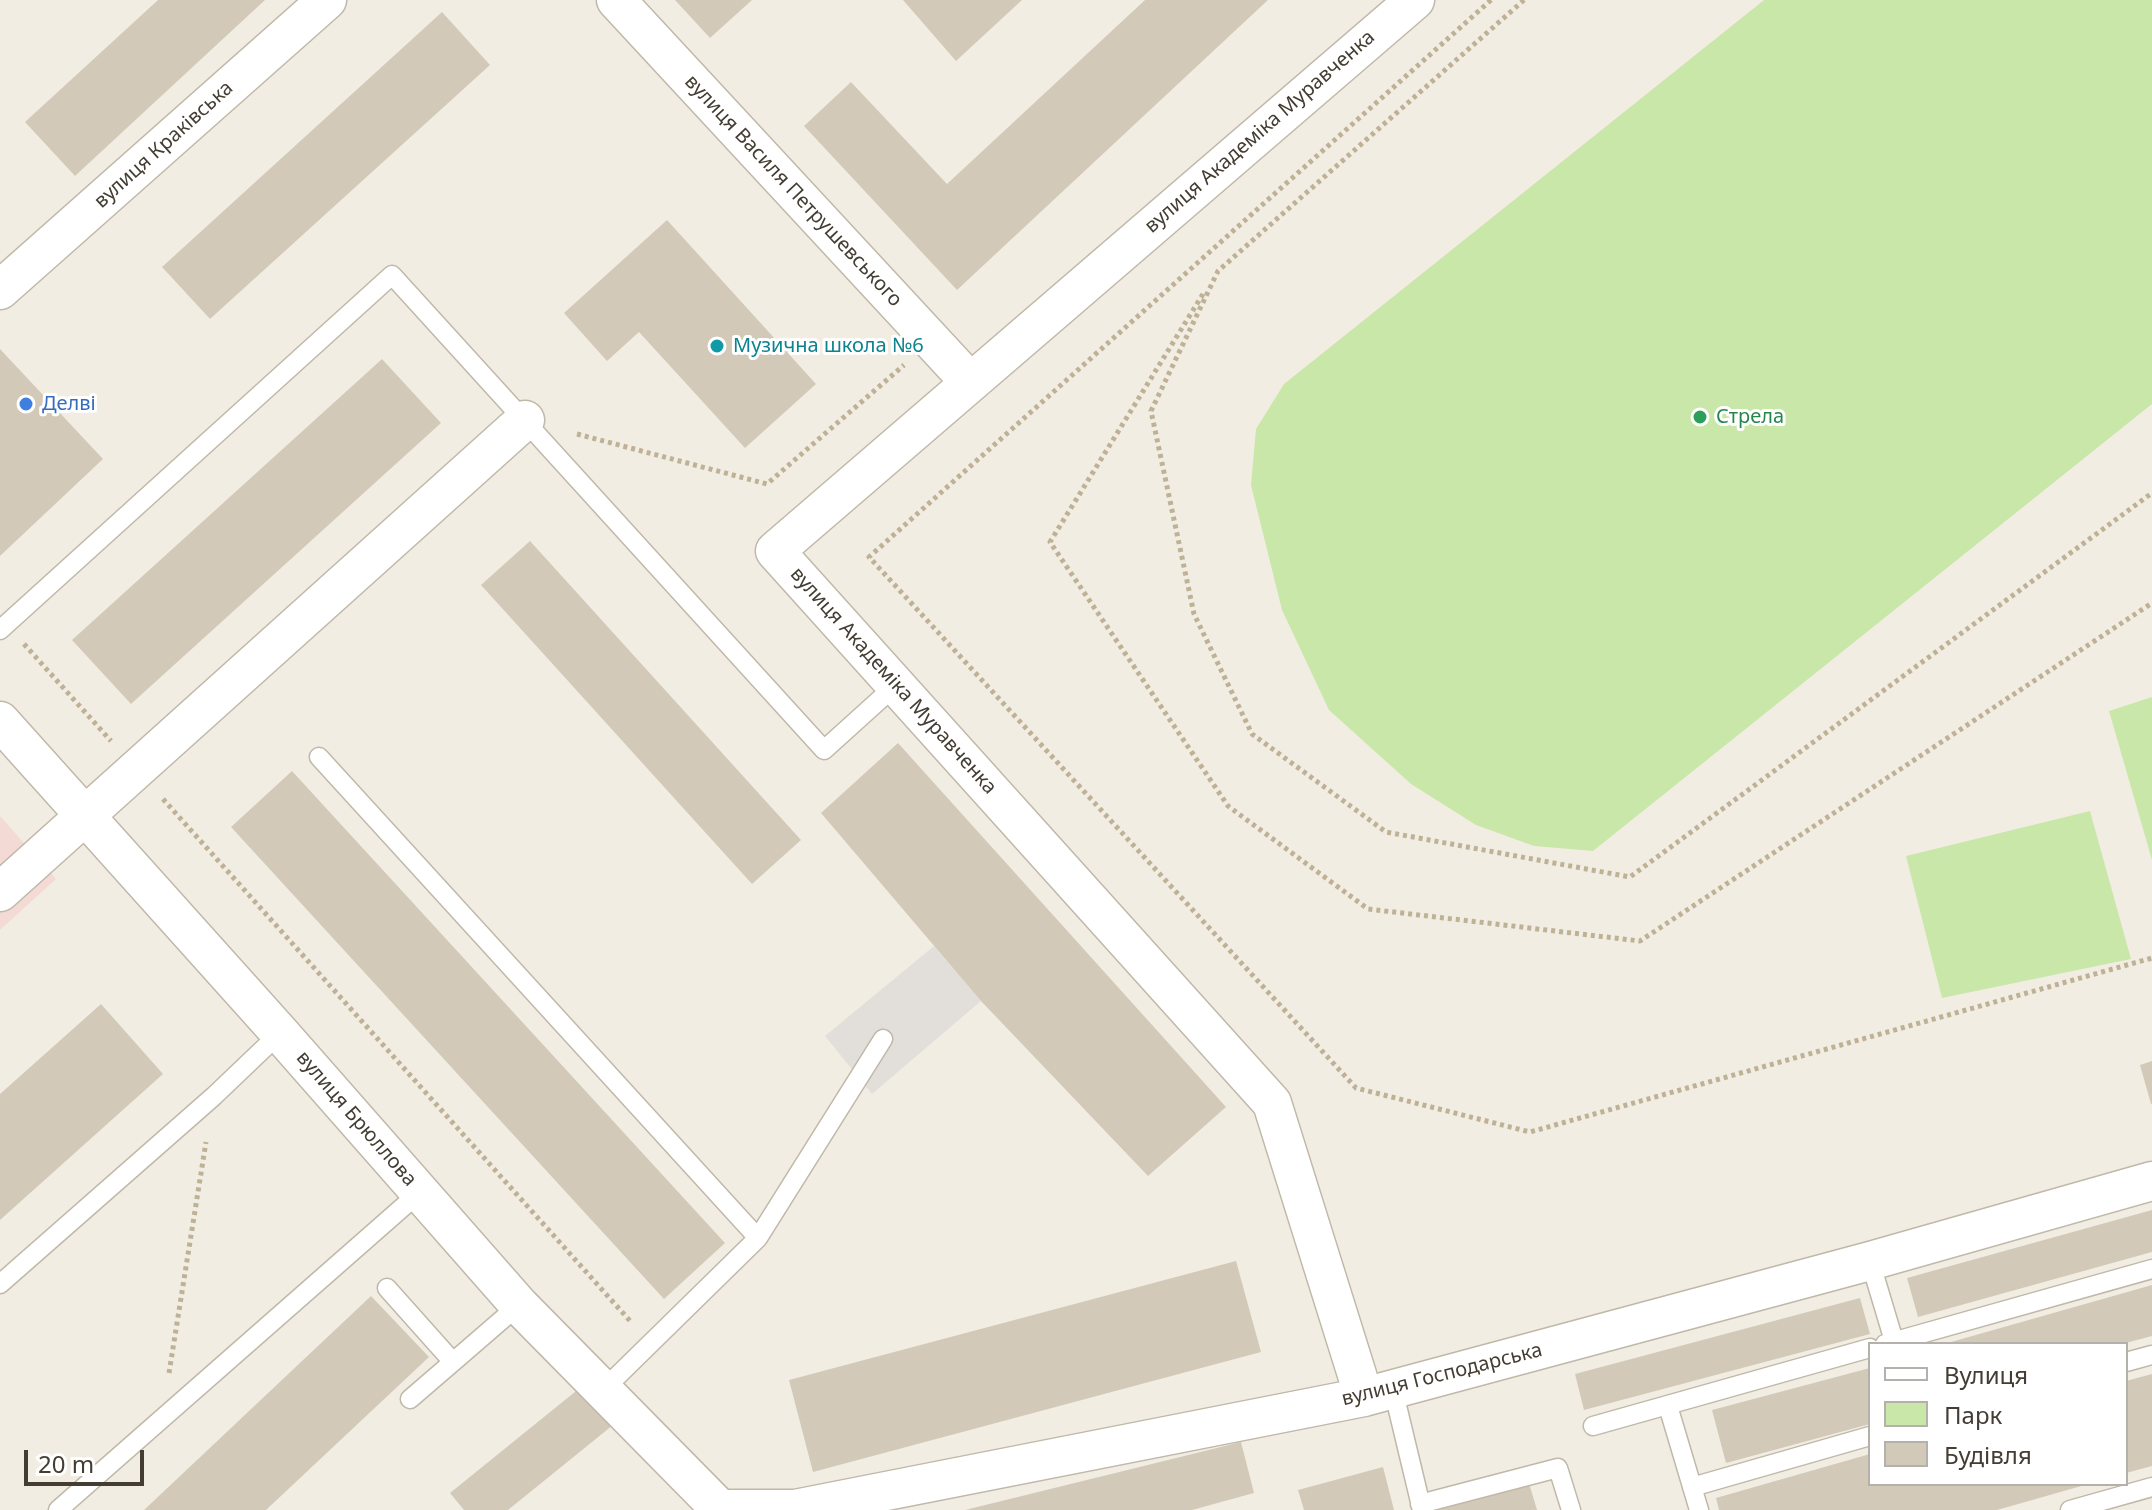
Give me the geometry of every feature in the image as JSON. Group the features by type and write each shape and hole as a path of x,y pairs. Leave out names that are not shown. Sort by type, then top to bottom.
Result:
{"street":[{"name":"вулиця Краківська","path":"0,290 327,0"},
{"name":"вулиця Василя Петрушевського","path":"616,0 970,382"},
{"name":"вулиця Академіка Муравченка","path":"1379,1393 1272,1103 775,551 1415,0"},
{"path":"0,892 525,420"},
{"name":"вулиця Брюллова","path":"0,721 519,1305 720,1509"},
{"name":"вулиця Господарська","path":"720,1509 795,1510 1379,1393 1870,1261 2152,1181"}],"lane":[{"path":"3,627 392,275 824,750 896,685"},
{"path":"319,757 758,1238"},
{"path":"0,1284 214,1096 280,1033"},
{"path":"603,1390 758,1238 883,1039"},
{"path":"58,1510 420,1192"},
{"path":"1870,1261 1889,1342"},
{"path":"1897,1342 1921,1339 2152,1269"},
{"path":"387,1288 453,1362"},
{"path":"410,1399 519,1305"},
{"path":"1593,1426 1868,1349"},
{"path":"2128,1361 2152,1355"},
{"path":"1379,1393 1421,1507 1558,1468 1571,1510"},
{"path":"1668,1406 1699,1510"},
{"path":"1692,1487 1868,1437"},
{"path":"2070,1510 2152,1487"}],"path":[{"path":"1491,0 869,557 1356,1088 1530,1132 2152,958"},
{"path":"1524,0 1218,271 1050,542 1228,806 1368,909 1640,941 2152,603"},
{"path":"1218,271 1151,411 1194,614 1252,734 1386,832 1630,877 2152,493"},
{"path":"525,420 767,484 932,341"},
{"path":"3,627 137,769 651,1344"},
{"path":"162,1417 214,1096"}],"shaded area":[{"path":"0,816 56,879 0,930"},
{"path":"934,946 981,1001 872,1094 825,1036"}],"green space":[{"name":"Стрела","path":"1764,0 2152,0 2152,404 1593,851 1534,846 1476,825 1411,784 1329,710 1282,610 1251,485 1256,429 1284,384"},
{"path":"2152,697 2152,860 2109,711"},
{"path":"2090,811 2131,959 1942,998 1906,856"}],"building":[{"path":"158,0 265,0 75,176 25,122"},
{"path":"675,0 752,0 710,38"},
{"path":"903,0 1022,0 956,61"},
{"path":"1145,0 1268,0 957,290 804,126 851,82 947,184"},
{"path":"442,12 490,65 210,319 162,267"},
{"name":"Музична школа №6","path":"667,220 816,384 745,448 639,332 607,361 564,313"},
{"name":"Делві","path":"0,349 103,459 0,556"},
{"path":"382,359 441,423 131,704 72,640"},
{"path":"530,541 801,840 752,884 481,585"},
{"path":"898,743 1226,1107 1148,1176 981,1001 821,813"},
{"path":"292,771 725,1243 664,1299 231,827"},
{"path":"101,1004 163,1074 0,1220 0,1094"},
{"path":"2152,1061 2152,1104 2151,1104 2140,1065"},
{"path":"2152,1210 2152,1252 1918,1317 1907,1278"},
{"path":"1236,1261 1261,1352 813,1472 789,1380"},
{"path":"2152,1285 2152,1336 2128,1342 1951,1342"},
{"path":"371,1296 429,1357 266,1510 144,1510"},
{"path":"1860,1298 1870,1334 1584,1410 1575,1374"},
{"path":"1868,1369 1868,1425 1726,1463 1712,1410"},
{"path":"2152,1374 2152,1466 2128,1472 2128,1380"},
{"path":"581,1387 613,1425 508,1510 464,1510 450,1493"},
{"path":"1241,1442 1254,1493 1192,1510 965,1510"},
{"path":"1868,1455 1868,1486 2081,1486 1997,1510 1719,1510 1716,1498"},
{"path":"1383,1467 1394,1510 1304,1510 1298,1490"},
{"path":"1529,1483 1537,1510 1437,1509"}],"place":[{"name":"Музична школа №6","path":"717,346"},
{"name":"Делві","path":"26,404"},
{"name":"Стрела","path":"1700,417"}]}
